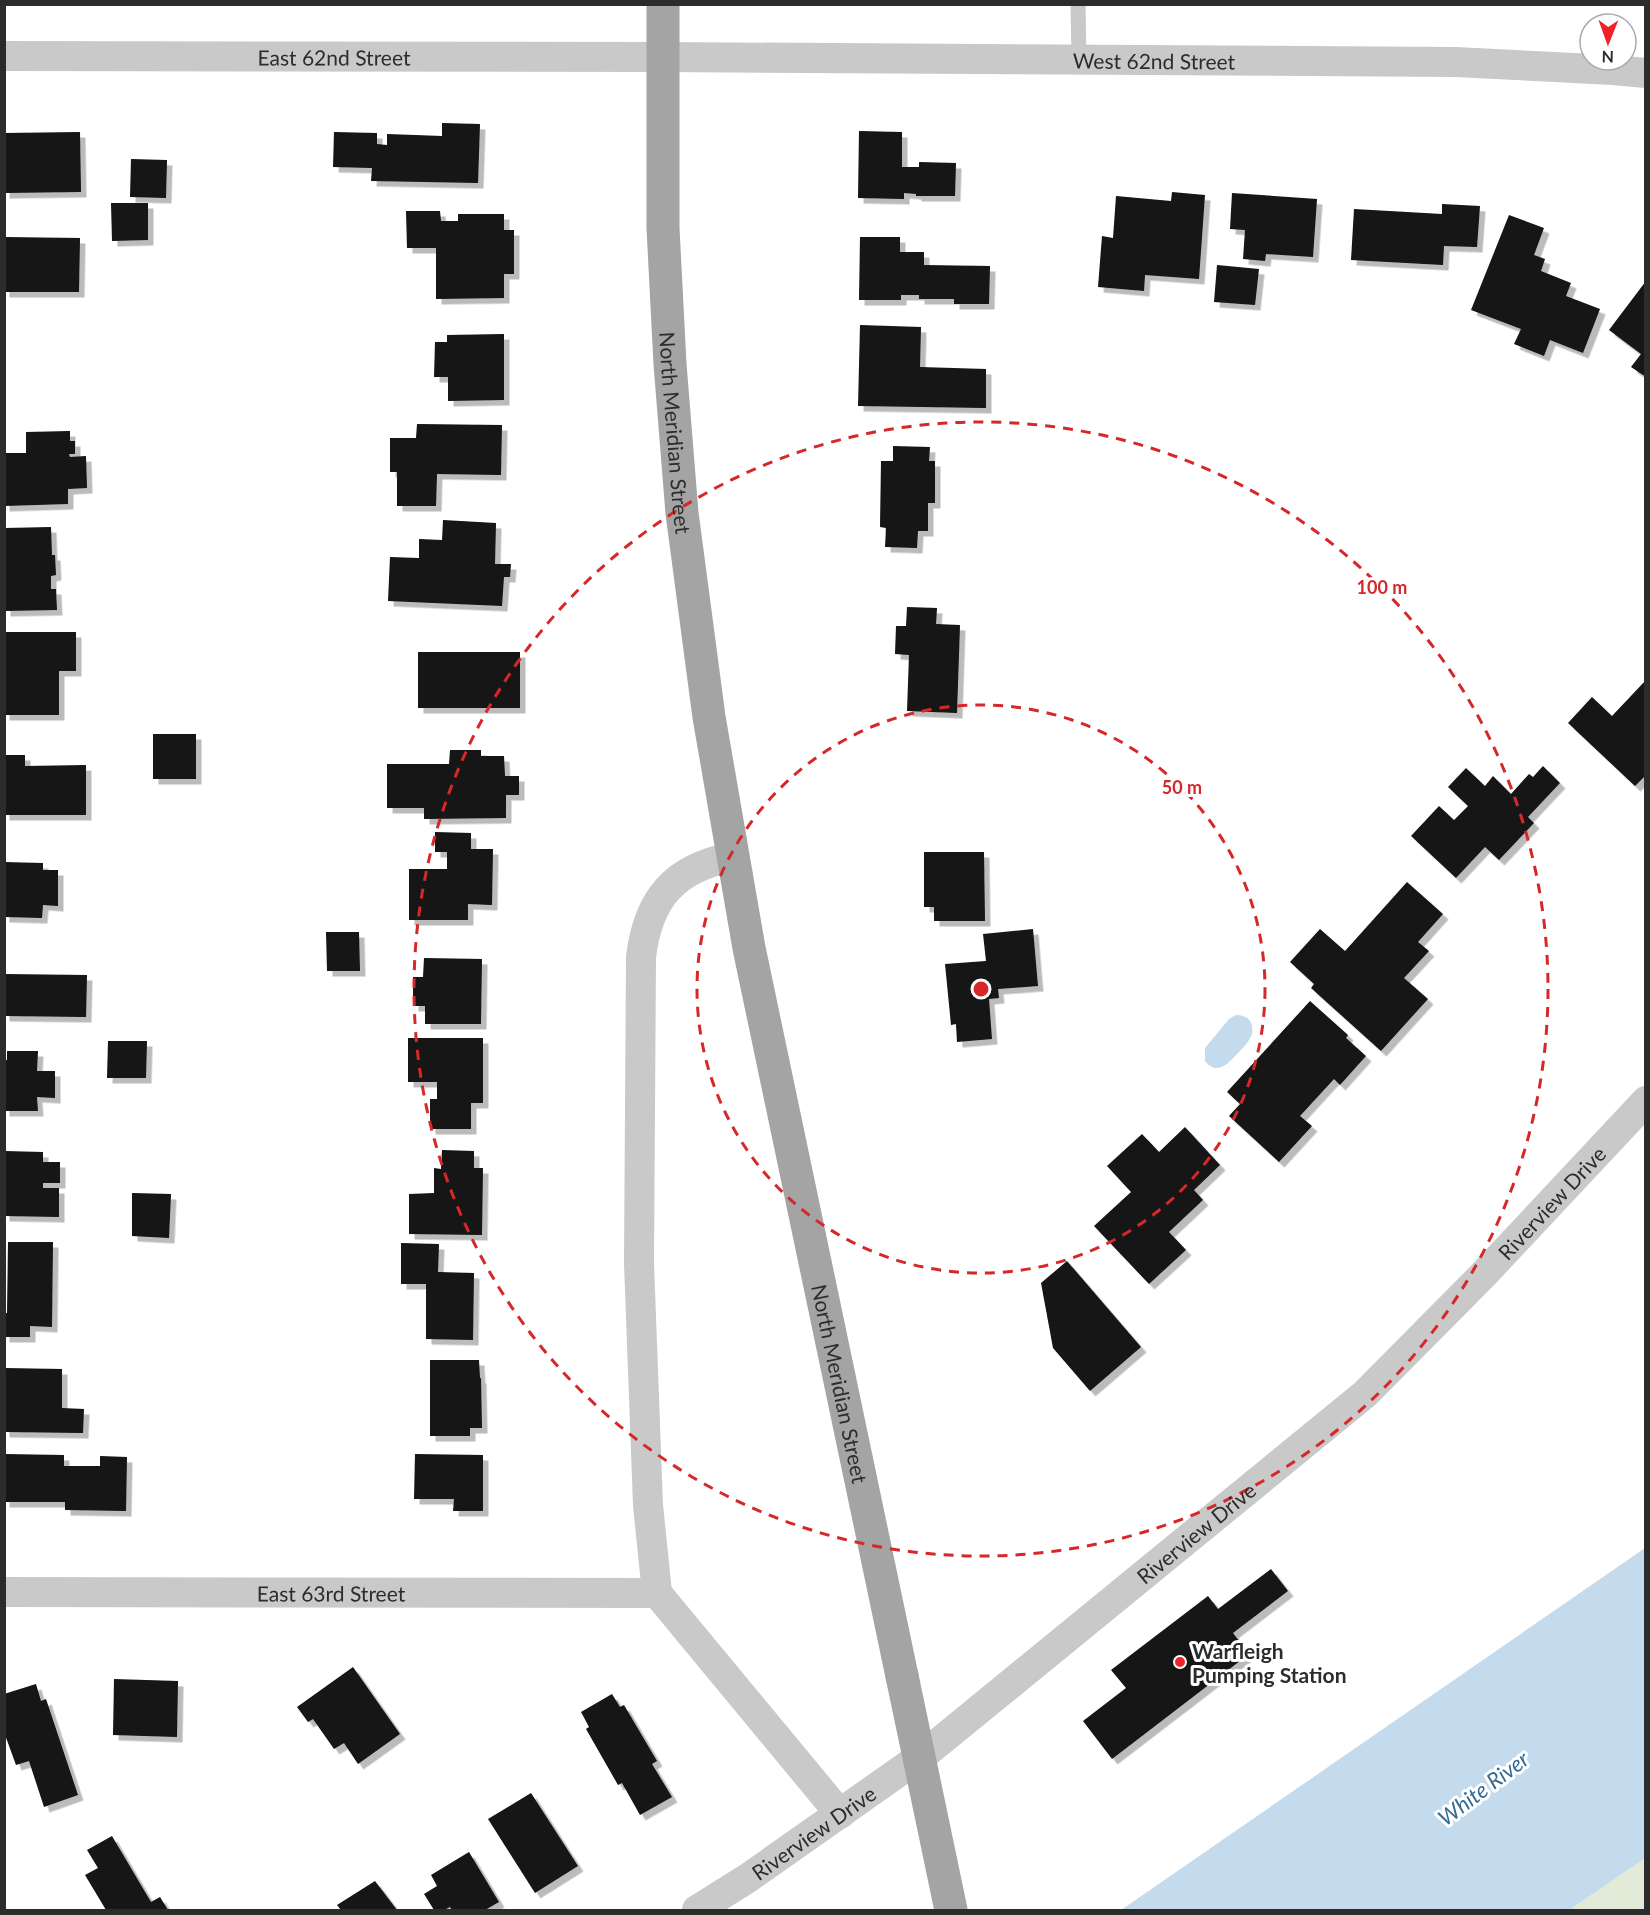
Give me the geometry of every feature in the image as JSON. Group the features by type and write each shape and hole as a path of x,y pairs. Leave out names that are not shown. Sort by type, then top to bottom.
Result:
{"main road":[{"name":"North Meridian Street","path":"663,4 663,228 669,354 695,618 716,760 749,948 951,1911"}],"street":[{"name":"East 62nd Street","path":"4,56 663,57"},
{"name":"West 62nd Street","path":"663,57 1455,62 1646,73"},
{"path":"732,857 687,873 672,883 650,917 641,957 639,1263 648,1505 657,1593 840,1814"},
{"name":"Riverview Drive","path":"697,1911 840,1814 936,1744 1365,1394 1483,1275 1646,1101"},
{"name":"East 63rd Street","path":"4,1592 657,1593"}],"lane":[{"path":"1078,4 1079,60"}],"green space":[{"path":"1645,1857 1645,1910 1568,1910"}],"water":[{"path":"1236,1015 1244,1016 1249,1020 1252,1034 1246,1045 1230,1061 1222,1067 1214,1068 1205,1061 1205,1048 1229,1019"},
{"name":"White River","path":"1645,1548 1645,1858 1569,1910 1121,1910"}],"building":[{"path":"442,123 480,124 478,183 371,181 372,168 333,167 334,132 377,133 377,144 387,145 387,134 442,136"},
{"path":"859,131 902,132 902,167 919,167 919,162 956,163 955,196 916,196 916,194 904,193 904,199 858,198"},
{"path":"80,132 81,192 4,193 4,133"},
{"path":"131,159 167,160 166,198 130,197"},
{"path":"1172,192 1205,195 1199,279 1145,275 1144,291 1098,287 1102,236 1113,238 1116,196 1171,201"},
{"path":"1232,193 1317,199 1313,257 1266,254 1265,261 1243,259 1245,230 1230,229"},
{"path":"111,203 148,203 148,240 112,241"},
{"path":"1442,204 1480,206 1477,247 1444,246 1443,265 1351,260 1354,209 1442,214"},
{"path":"406,211 440,211 441,221 458,221 458,214 504,214 504,230 514,230 514,274 504,274 504,298 436,299 436,248 407,248"},
{"path":"1509,215 1544,228 1534,255 1545,259 1541,271 1571,283 1566,296 1600,309 1583,353 1550,340 1544,356 1514,344 1521,329 1471,310"},
{"path":"4,237 80,238 79,292 4,292"},
{"path":"860,237 900,237 900,252 924,252 924,265 990,266 989,304 954,304 954,299 919,299 919,295 901,295 901,300 859,300"},
{"path":"1217,265 1259,269 1255,305 1214,302"},
{"path":"1646,281 1646,377 1631,367 1641,354 1609,330"},
{"path":"860,325 921,327 920,367 986,369 986,408 858,406"},
{"path":"504,334 504,400 448,401 448,377 434,377 435,342 447,342 447,335"},
{"path":"417,424 502,425 501,475 437,474 436,506 397,506 397,472 390,472 390,438 416,438"},
{"path":"70,431 70,441 75,441 75,454 69,454 70,457 86,456 87,488 68,489 68,504 4,506 4,453 26,453 26,432"},
{"path":"893,446 930,447 929,461 935,461 935,503 928,503 928,531 918,531 917,548 885,547 886,528 880,527 881,461 893,461"},
{"path":"443,520 496,523 495,564 511,564 510,577 504,577 502,606 388,601 390,557 419,558 419,539 442,540"},
{"path":"51,527 52,555 55,555 56,575 51,576 51,589 56,589 57,610 5,611 5,528"},
{"path":"907,607 937,608 936,624 960,625 957,713 907,711 909,655 895,654 896,626 906,626"},
{"path":"4,632 76,632 76,671 59,671 59,715 4,715"},
{"path":"418,652 520,652 520,708 418,708"},
{"path":"1646,680 1646,775 1635,786 1568,723 1592,697 1612,716"},
{"path":"153,734 196,734 196,779 153,779"},
{"path":"450,750 481,750 481,756 504,756 505,776 519,776 519,795 506,795 506,818 424,819 424,808 387,808 387,764 449,764"},
{"path":"4,755 25,755 25,766 86,765 86,815 4,815"},
{"path":"1543,766 1560,783 1528,817 1534,823 1499,860 1485,847 1456,878 1411,836 1439,806 1454,820 1468,806 1448,787 1466,768 1485,786 1493,776 1511,794 1529,774 1533,777"},
{"path":"435,832 471,833 471,849 493,849 492,905 468,904 468,920 409,920 409,869 447,869 447,852 435,852"},
{"path":"924,852 984,852 985,921 934,921 934,907 924,907"},
{"path":"4,862 43,863 43,870 58,870 58,906 43,905 42,918 4,917"},
{"path":"1407,882 1443,914 1418,942 1429,951 1404,978 1428,999 1381,1051 1311,988 1314,984 1290,962 1320,929 1345,951"},
{"path":"1033,929 1038,986 998,989 999,998 989,999 992,1039 957,1042 956,1024 951,1025 945,964 986,961 983,934"},
{"path":"326,932 359,932 360,971 327,971"},
{"path":"424,958 482,959 481,1024 425,1024 425,1006 413,1006 413,977 423,977"},
{"path":"4,974 87,975 86,1017 4,1016"},
{"path":"1310,1001 1348,1035 1346,1038 1366,1056 1340,1085 1334,1079 1300,1116 1312,1126 1279,1162 1229,1116 1240,1104 1227,1092"},
{"path":"408,1038 483,1038 483,1103 471,1103 471,1129 430,1129 430,1099 437,1099 437,1082 408,1082"},
{"path":"108,1041 147,1041 146,1078 107,1078"},
{"path":"7,1051 38,1051 37,1071 55,1071 55,1098 37,1097 38,1111 4,1111 4,1060 7,1060"},
{"path":"1185,1127 1220,1165 1194,1190 1203,1200 1169,1232 1186,1250 1149,1284 1094,1226 1131,1192 1107,1166 1142,1134 1159,1152"},
{"path":"442,1150 474,1151 474,1168 483,1168 482,1235 409,1234 409,1194 434,1193 434,1168 441,1169"},
{"path":"4,1151 43,1152 43,1162 60,1162 60,1183 43,1183 43,1188 59,1188 59,1217 4,1216"},
{"path":"132,1193 171,1194 169,1238 132,1236"},
{"path":"8,1242 53,1242 52,1327 30,1326 30,1337 4,1337 4,1313 7,1313"},
{"path":"401,1243 439,1244 438,1272 474,1273 473,1340 426,1339 426,1284 401,1284"},
{"path":"1067,1261 1141,1347 1090,1391 1053,1348 1041,1283"},
{"path":"430,1360 479,1360 482,1428 470,1428 470,1436 430,1436"},
{"path":"4,1368 62,1369 62,1408 84,1409 83,1433 4,1432"},
{"path":"4,1454 64,1455 64,1466 100,1466 100,1456 127,1457 126,1511 65,1510 65,1502 4,1502"},
{"path":"415,1454 483,1455 483,1511 453,1511 454,1499 414,1499"},
{"name":"Warfleigh Pumping Station","path":"1271,1569 1288,1591 1233,1633 1249,1654 1112,1759 1083,1721 1126,1688 1111,1670 1208,1596 1218,1609"},
{"path":"353,1667 400,1734 358,1764 344,1743 334,1749 313,1719 308,1722 297,1707"},
{"path":"114,1679 178,1681 177,1737 113,1735"},
{"path":"36,1684 41,1701 46,1699 78,1795 44,1807 29,1761 16,1765 4,1732 4,1694"},
{"path":"612,1694 620,1707 624,1705 657,1761 652,1764 672,1797 640,1815 622,1783 618,1785 586,1729 589,1727 581,1712"},
{"path":"531,1793 578,1866 535,1893 488,1819"},
{"path":"112,1836 151,1902 160,1897 168,1910 106,1910 85,1875 98,1868 87,1850"},
{"path":"469,1852 499,1902 485,1910 452,1910 450,1907 444,1910 434,1910 424,1894 437,1886 431,1875"},
{"path":"375,1881 397,1910 341,1910 337,1905"}],"place":[{"name":"Warfleigh Pumping Station","path":"1180,1662"}]}
